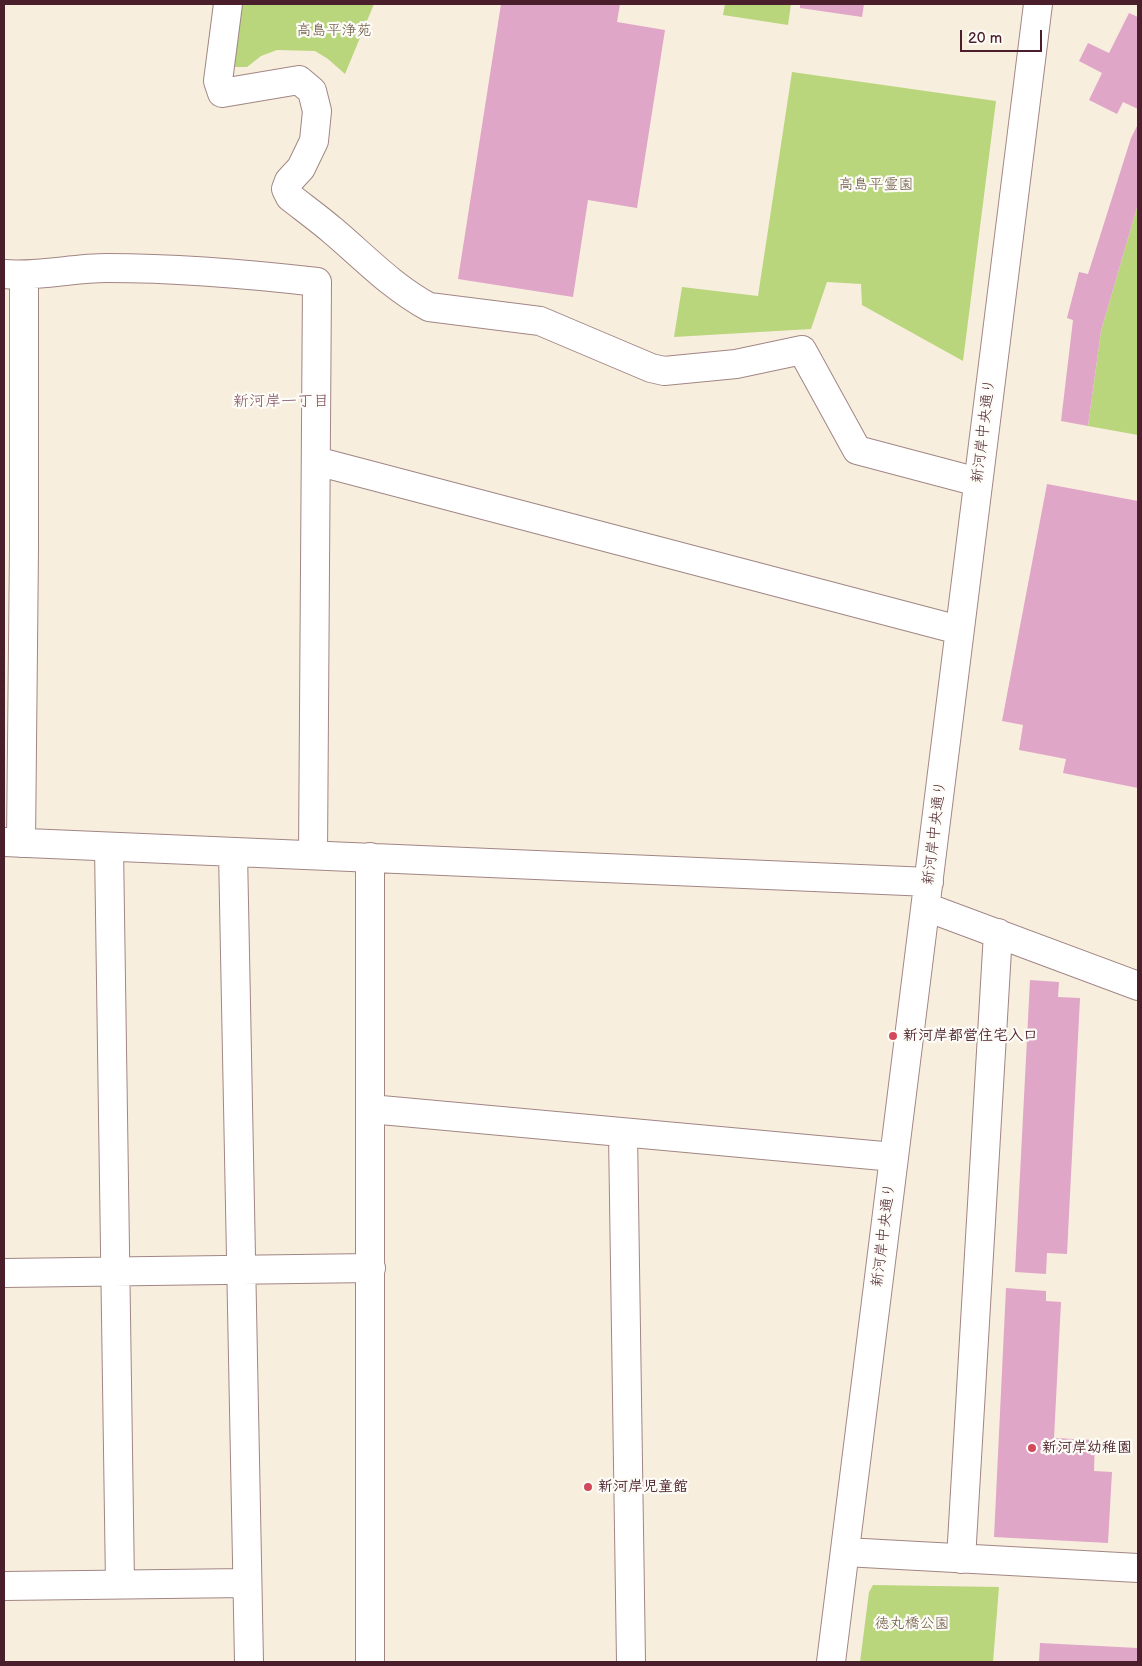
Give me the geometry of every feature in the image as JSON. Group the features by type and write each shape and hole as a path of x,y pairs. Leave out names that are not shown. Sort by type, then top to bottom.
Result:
{"street":[{"path":"228,4 218,82 222,93 299,80 312,91 317,112 314,141 301,168 289,180 286,190 290,197 332,230 382,275 416,300 436,309 540,321 651,368 664,371 736,364 802,350 857,450 978,482"},
{"name":"新河岸中央通り","path":"831,1662 1038,4"},
{"path":"313,855 317,282 250,274 105,268 14,274 12,842 110,847 233,852 313,855 370,857 928,894 998,933 1138,986"},
{"path":"316,461 959,630"},
{"path":"110,847 120,1584"},
{"path":"233,852 249,1662"},
{"path":"370,857 370,1662"},
{"path":"961,1559 998,933"},
{"path":"370,1109 894,1157"},
{"path":"623,1133 631,1662"},
{"path":"4,1273 371,1268"},
{"path":"845,1552 1138,1568"},
{"path":"4,1586 246,1583"}],"green space":[{"name":"高島平浄苑","path":"235,4 374,4 345,74 328,59 315,51 277,50 261,56 247,67 228,67"},
{"path":"725,4 791,4 788,25 723,15"},
{"name":"高島平霊園","path":"792,72 996,101 963,361 862,305 861,284 827,282 811,329 674,337 682,287 758,296"},
{"path":"1138,204 1138,435 1088,426 1101,331"},
{"name":"徳丸橋公園","path":"873,1585 999,1587 993,1662 860,1662 869,1592"}],"building":[{"path":"501,4 620,4 617,22 665,30 637,208 588,200 573,297 458,279"},
{"path":"800,4 864,4 862,17 800,8"},
{"path":"1129,13 1138,17 1138,109 1123,102 1117,114 1089,100 1102,73 1079,61 1088,43 1109,53"},
{"path":"1138,124 1138,204 1101,331 1088,426 1061,421 1073,320 1067,318 1079,272 1088,274 1131,138"},
{"path":"1047,484 1138,501 1138,788 1063,773 1066,759 1019,750 1023,725 1002,721"},
{"path":"1030,980 1059,982 1058,997 1080,998 1067,1254 1047,1253 1046,1274 1015,1272"},
{"path":"1006,1288 1046,1291 1046,1301 1061,1302 1054,1438 1095,1440 1094,1471 1112,1472 1108,1543 994,1537"},
{"path":"1040,1643 1138,1648 1138,1662 1039,1662"}],"place":[{"name":"新河岸都営住宅入口","path":"893,1036"},
{"name":"新河岸幼稚園","path":"1032,1448"},
{"name":"新河岸児童館","path":"588,1487"}],"district":[{"name":"新河岸一丁目","path":"281,402"}]}
